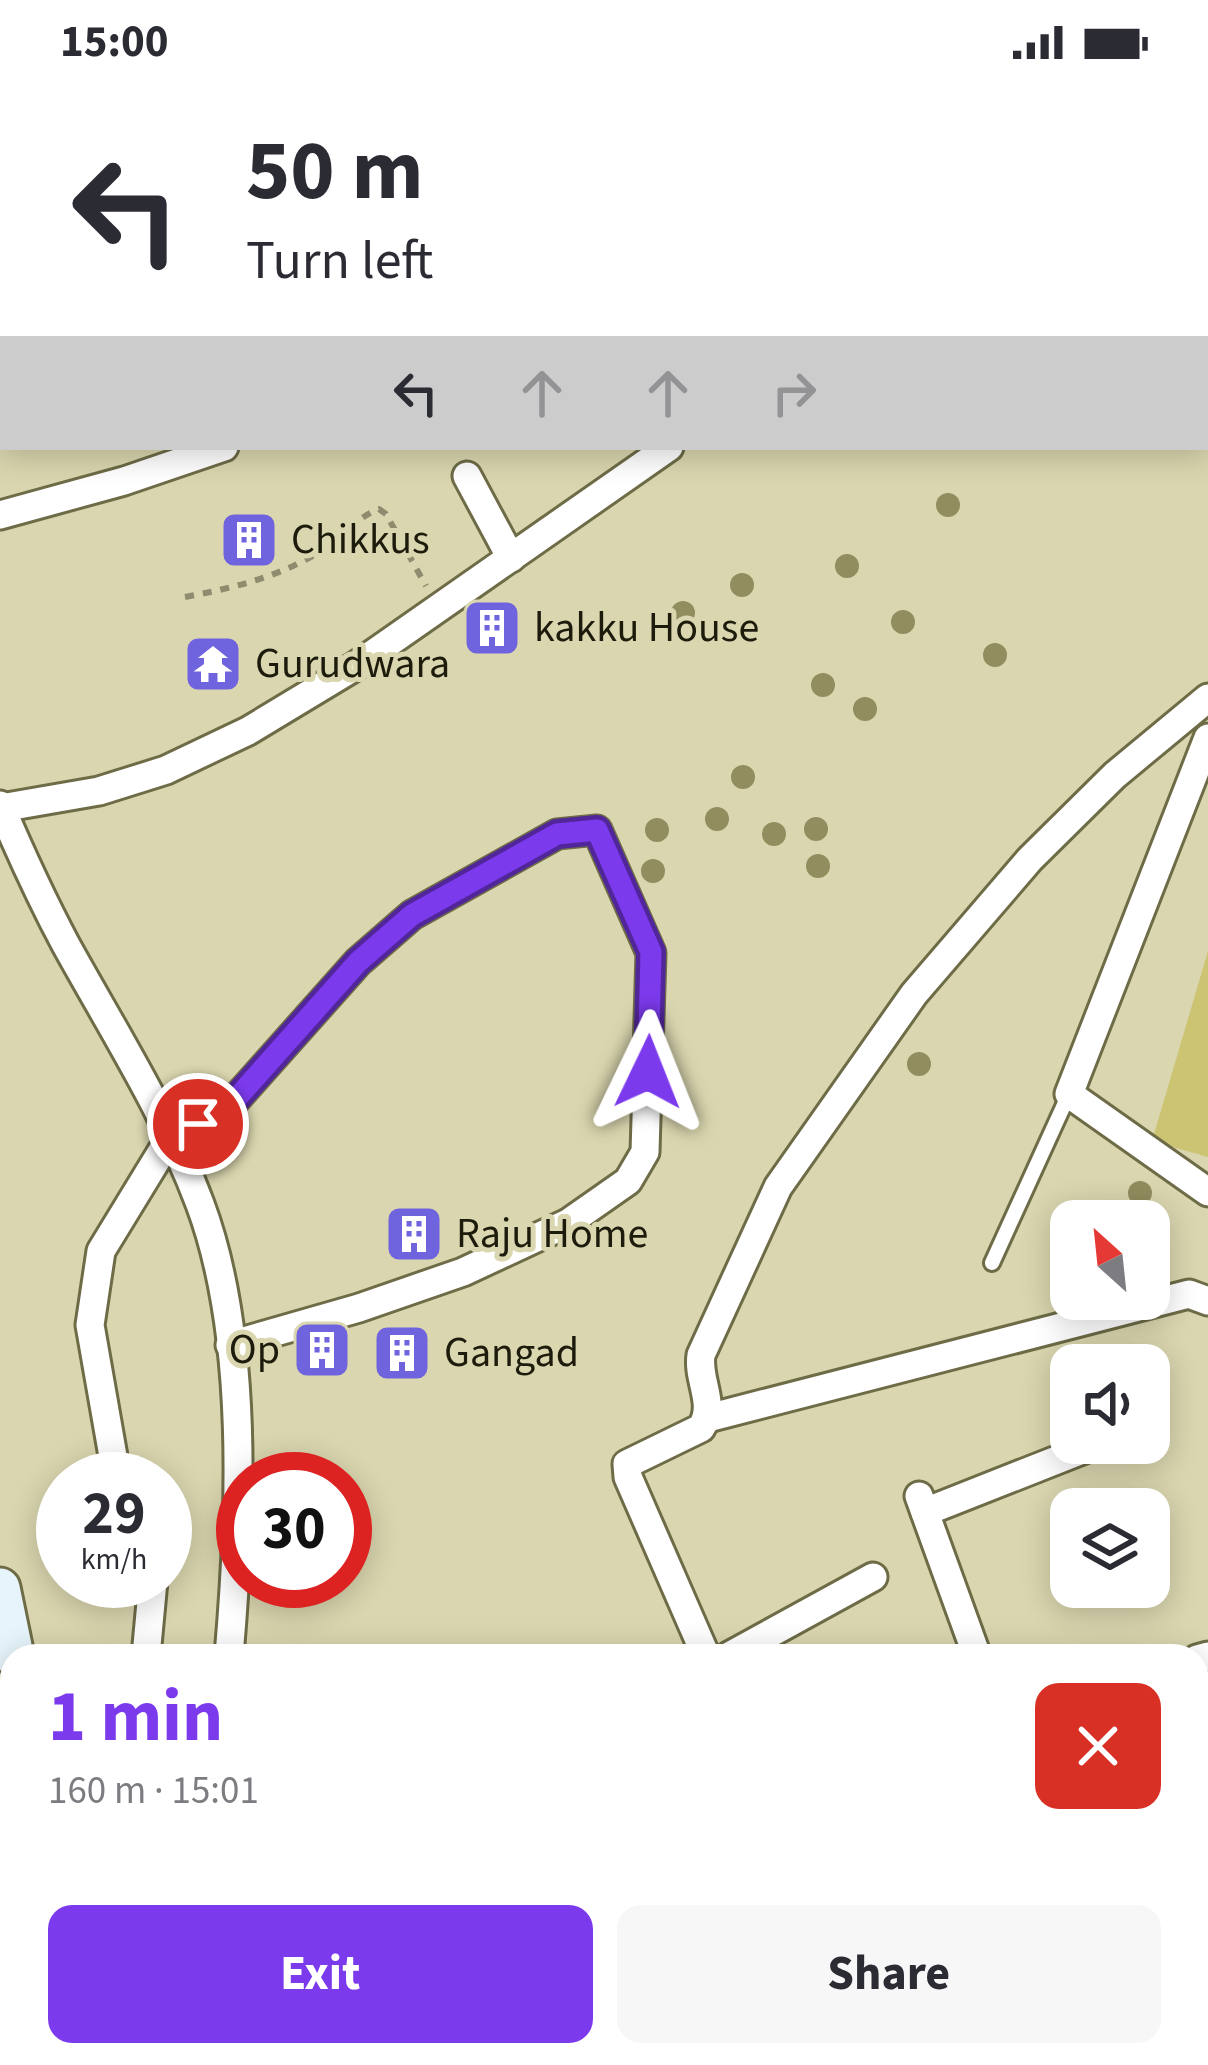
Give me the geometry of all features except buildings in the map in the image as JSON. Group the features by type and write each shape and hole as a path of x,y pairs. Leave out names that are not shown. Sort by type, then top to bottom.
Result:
{"street":[{"path":"0,514 124,482 215,450"},
{"path":"230,1644 236,1581 236,1436 228,1300 200,1204 170,1138 141,1076 64,941 1,806 98,791 166,770 284,710 354,667 665,450"},
{"path":"467,476 511,558"},
{"path":"701,1644 628,1477 627,1464 701,1428 708,1418 701,1355 778,1187 914,994 1030,859 1115,775 1208,698"},
{"path":"1208,738 1069,1094 1208,1192"},
{"path":"112,1452 90,1325 100,1251 170,1138 227,1109 358,962 412,915 557,834 597,830 651,952 645,1152 628,1181 568,1223 463,1272 230,1345"},
{"path":"708,1418 1189,1294 1208,1301"},
{"path":"973,1644 922,1504 1050,1460"},
{"path":"752,1644 873,1577"},
{"path":"0,1588 12,1644"},
{"path":"147,1644 150,1608"}],"lane":[{"path":"992,1262 1069,1094"}],"path":[{"path":"184,597 245,586 278,573 320,553 379,509 438,608"}],"shaded area":[{"path":"1208,951 1208,1157 1152,1141"}],"place":[{"name":"Chikkus","path":"249,540"},
{"name":"kakku House","path":"492,628"},
{"name":"Gurudwara","path":"213,664"},
{"name":"Raju Home","path":"414,1234"},
{"name":"Op","path":"322,1350"},
{"name":"Gangad","path":"402,1353"}],"route":[{"path":"198,1124 227,1109 358,962 412,915 557,834 597,830 651,952 648,1072"}]}
